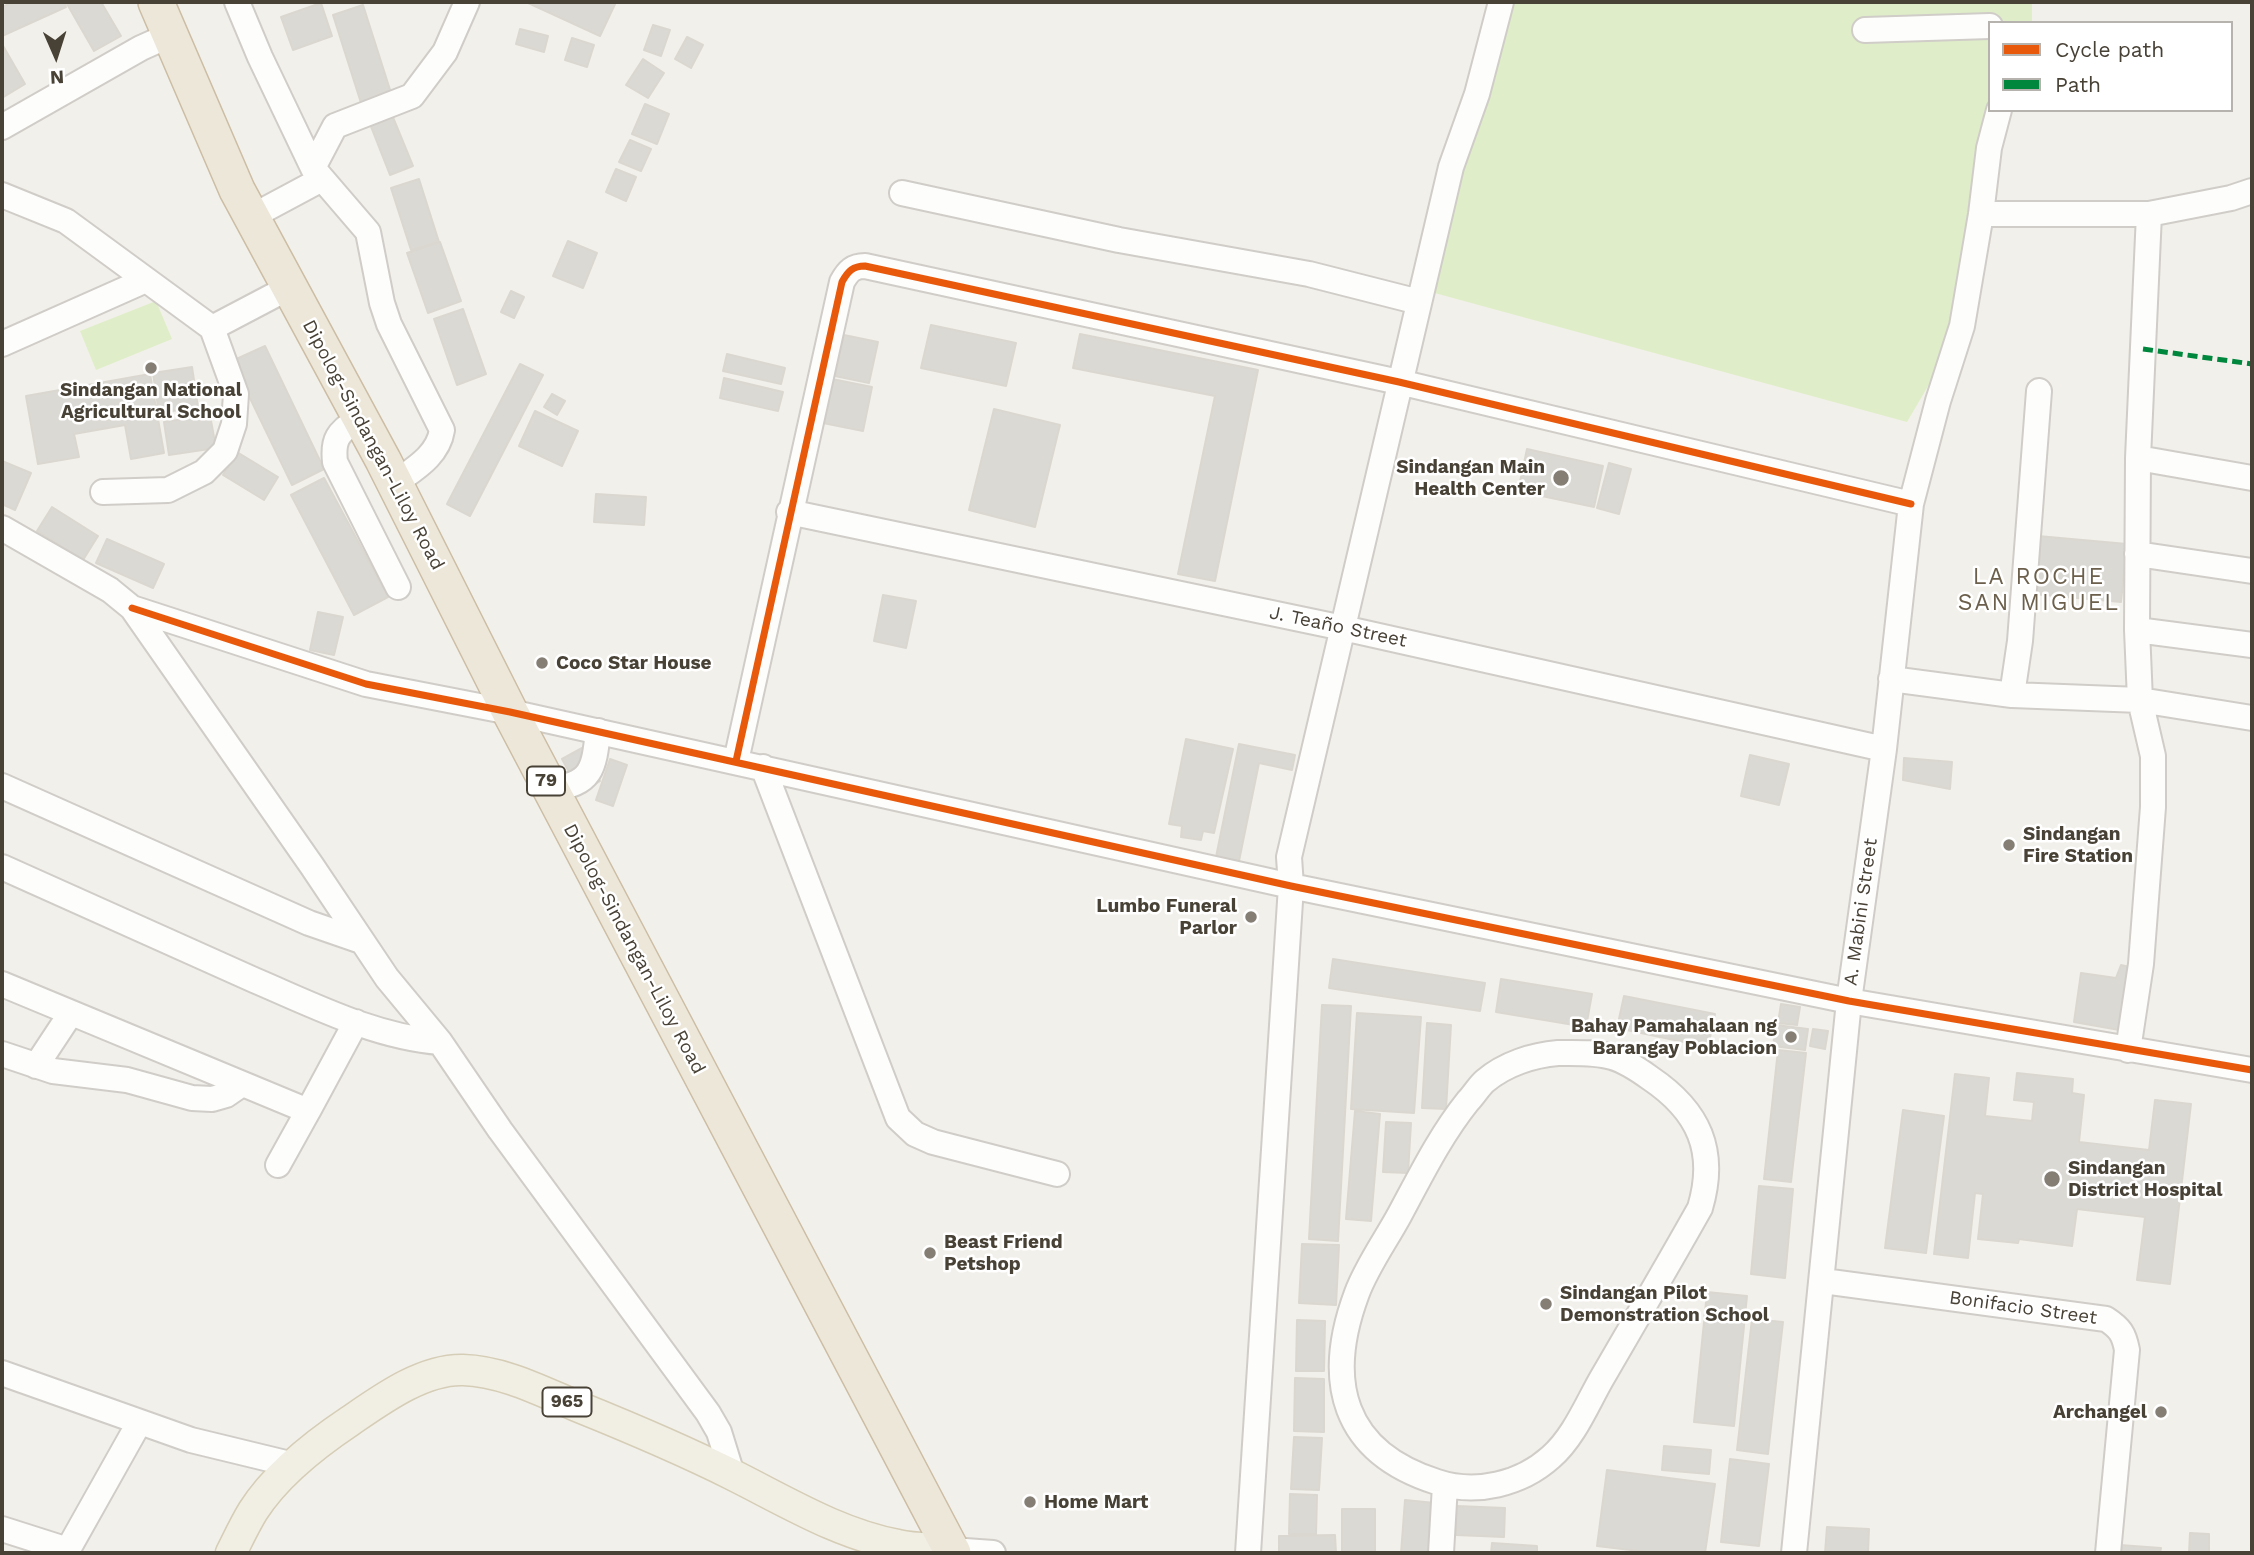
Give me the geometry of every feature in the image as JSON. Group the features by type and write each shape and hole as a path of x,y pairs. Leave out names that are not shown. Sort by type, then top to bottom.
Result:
{"highway":[{"name":"Dipolog-Sindangan-Liloy Road","path":"156,2 251,217 395,483 510,712 952,1552"}],"main road":[{"name":"965","path":"231,1553 254,1510 293,1465 339,1428 419,1380 442,1372 463,1370 486,1373 545,1393 732,1474 844,1530 900,1546 952,1552"}],"street":[{"path":"237,2 260,57 318,174 368,232 382,303 389,324 442,430 440,442 433,452 395,483"},
{"path":"251,217 318,174 335,126 412,96 445,52 467,2"},
{"path":"1248,1553 1291,886 1289,856 1451,167 1477,94 1498,10"},
{"path":"1865,30 1988,26"},
{"path":"2,127 141,48 170,35"},
{"name":"A. Mabini Street","path":"1794,1553 1849,1001 1884,749 1911,504 1938,401 1962,326 1989,148 1998,112"},
{"path":"1981,214 2149,214 2231,198 2252,191"},
{"path":"902,193 1119,240 1309,274 1419,302"},
{"path":"2,195 66,221 212,328 236,394 234,424 225,451 204,472 168,489 103,492"},
{"path":"2128,1050 2141,964 2153,807 2153,756 2140,700 2137,631 2138,458 2149,214"},
{"path":"736,761 842,282 847,273 856,266 1399,382 1911,504"},
{"path":"2,344 146,280"},
{"path":"212,328 290,287"},
{"path":"2012,695 2020,641 2039,391"},
{"path":"360,417 337,436 333,448 335,462 398,587"},
{"path":"2138,458 2252,478"},
{"name":"J. Teaño Street","path":"789,512 1343,628 1884,749"},
{"path":"2,528 110,590 132,608 387,978 440,1042 500,1130 708,1413 719,1432 732,1474"},
{"path":"2137,554 2252,571"},
{"path":"132,608 366,684 736,761 1291,886 1849,1001 2252,1070"},
{"path":"2137,631 2252,645"},
{"path":"1891,679 2012,695 2140,700 2252,718"},
{"path":"551,789 578,784 589,773 596,756 598,731"},
{"path":"762,767 898,1118 915,1134 933,1142 1057,1174"},
{"path":"2,786 309,923 361,941"},
{"path":"2,867 356,1022 418,1040 440,1042"},
{"path":"2,984 308,1111"},
{"path":"36,1066 71,1013"},
{"path":"278,1165 356,1022"},
{"path":"1590,1053 1613,1057 1667,1089 1686,1109 1701,1134 1707,1158 1706,1187 1700,1208 1564,1443 1529,1474 1476,1488 1445,1485 1410,1474 1378,1451 1353,1424 1343,1392 1341,1355 1345,1330 1357,1291 1448,1126 1485,1081 1514,1064 1540,1055 1590,1053"},
{"path":"2,1054 53,1071 127,1080 192,1098 212,1099 226,1095 242,1084"},
{"name":"Bonifacio Street","path":"1823,1281 2106,1319 2119,1327 2125,1337 2127,1350 2108,1553"},
{"path":"2,1373 191,1440 293,1465"},
{"path":"2,1529 66,1551 139,1423"},
{"path":"1441,1553 1445,1485"},
{"path":"952,1552 993,1553"}],"green space":[{"path":"1512,2 2032,2 2032,21 1988,21 1990,112 1941,364 1907,422 1431,292 1503,18"},
{"path":"156,301 172,339 96,370 80,331"}],"building":[{"path":"14,2 64,2 66,7 2,36 2,7"},
{"path":"101,2 121,36 94,51 67,4"},
{"path":"526,2 616,2 600,36"},
{"path":"321,3 332,36 293,50 281,17"},
{"path":"363,5 392,96 362,106 333,15"},
{"path":"653,25 670,30 661,56 644,50"},
{"path":"520,29 548,36 544,52 516,44"},
{"path":"687,37 703,45 691,68 675,59"},
{"path":"572,38 594,45 587,67 565,60"},
{"path":"2,44 25,84 2,98"},
{"path":"643,59 664,73 648,98 626,85"},
{"path":"645,104 669,114 657,144 632,134"},
{"path":"390,110 413,166 390,175 368,119"},
{"path":"630,140 651,149 641,171 619,162"},
{"path":"616,169 636,177 626,201 606,192"},
{"path":"419,179 439,242 411,250 391,188"},
{"path":"568,241 597,253 583,288 553,276"},
{"path":"440,242 461,301 428,313 407,253"},
{"path":"511,291 524,297 514,318 501,312"},
{"path":"463,309 486,374 457,385 434,319"},
{"path":"931,325 1016,343 1006,386 921,368"},
{"path":"1080,334 1258,370 1215,581 1178,574 1215,396 1073,368"},
{"path":"844,335 878,342 869,383 835,376"},
{"path":"265,346 324,469 292,485 232,361"},
{"path":"727,354 785,368 781,384 723,371"},
{"path":"520,364 543,375 470,516 447,504"},
{"path":"192,367 198,407 159,413 153,373"},
{"path":"150,374 164,453 131,459 125,425 74,434 79,457 38,464 26,396"},
{"path":"724,378 783,392 778,411 720,398"},
{"path":"832,379 872,387 863,431 823,423"},
{"path":"552,394 565,401 557,415 544,407"},
{"path":"994,409 1060,425 1035,527 969,510"},
{"path":"535,411 578,431 562,466 519,446"},
{"path":"210,415 216,448 169,455 164,422"},
{"name":"Sindangan Main Health Center","path":"1527,449 1603,466 1594,507 1518,491"},
{"path":"237,452 278,477 264,500 223,475"},
{"path":"2,461 31,473 15,510 2,504"},
{"path":"1609,463 1631,469 1619,514 1597,508"},
{"path":"324,478 388,597 354,615 291,495"},
{"path":"596,494 646,497 644,525 594,522"},
{"path":"52,507 98,536 83,560 37,531"},
{"path":"2038,536 2127,544 2121,602 2033,594"},
{"path":"107,539 164,564 153,588 96,563"},
{"path":"883,595 916,601 906,648 874,641"},
{"path":"318,612 343,617 334,655 310,650"},
{"path":"1186,739 1233,749 1214,833 1203,831 1201,840 1181,837 1182,826 1169,824"},
{"path":"1239,744 1295,755 1292,770 1259,763 1239,861 1216,857"},
{"path":"582,748 600,781 580,792 562,759"},
{"path":"1750,755 1789,764 1779,805 1741,796"},
{"path":"1904,758 1952,762 1950,789 1903,780"},
{"path":"610,759 627,765 613,806 596,800"},
{"path":"1333,959 1485,983 1480,1011 1329,988"},
{"path":"2121,965 2134,968 2125,1031 2074,1022 2081,973 2116,978"},
{"path":"1501,979 1592,994 1586,1027 1496,1012"},
{"path":"1624,996 1715,1014 1708,1047 1617,1028"},
{"path":"1781,1004 1800,1007 1797,1025 1778,1023"},
{"path":"1322,1005 1351,1006 1338,1241 1309,1239"},
{"path":"1357,1013 1421,1017 1414,1113 1351,1109"},
{"path":"1427,1023 1451,1025 1446,1109 1422,1108"},
{"name":"Bahay Pamahalaan ng Barangay Poblacion","path":"1776,1025 1808,1029 1805,1050 1773,1046"},
{"path":"1813,1029 1828,1031 1825,1049 1810,1046"},
{"path":"1778,1050 1806,1053 1791,1182 1764,1179"},
{"path":"2017,1073 2073,1079 2072,1093 2084,1095 2079,1142 2149,1150 2155,1100 2191,1104 2170,1284 2137,1280 2145,1217 2077,1209 2072,1246 2019,1239 2018,1243 1978,1239 1983,1194 1975,1193 1968,1258 1934,1254 1955,1074 1989,1078 1985,1116 2032,1121 2034,1102 2014,1100"},
{"path":"1903,1110 1944,1116 1926,1253 1885,1248"},
{"path":"1355,1111 1380,1114 1371,1221 1346,1219"},
{"path":"1386,1122 1411,1123 1408,1173 1383,1172"},
{"path":"1759,1186 1793,1189 1785,1278 1751,1274"},
{"path":"1302,1244 1339,1245 1336,1305 1299,1303"},
{"path":"1707,1292 1747,1296 1734,1426 1694,1422"},
{"path":"1752,1319 1783,1322 1768,1454 1737,1450"},
{"path":"1297,1320 1325,1321 1324,1371 1296,1371"},
{"path":"1295,1378 1324,1379 1324,1432 1294,1431"},
{"path":"1294,1437 1322,1438 1319,1490 1291,1489"},
{"path":"1664,1446 1711,1450 1709,1474 1662,1470"},
{"path":"1730,1459 1769,1464 1759,1546 1721,1542"},
{"path":"1607,1470 1715,1484 1705,1553 1656,1553 1597,1546"},
{"path":"1290,1494 1317,1495 1316,1534 1289,1534"},
{"path":"1405,1500 1435,1503 1430,1553 1401,1553"},
{"path":"1457,1506 1505,1508 1504,1537 1456,1535"},
{"path":"1342,1509 1375,1509 1375,1553 1342,1553"},
{"path":"1827,1527 1869,1529 1868,1553 1825,1553"},
{"path":"2190,1533 2209,1534 2209,1553 2189,1553"},
{"path":"1335,1535 1336,1553 1279,1553 1279,1536"},
{"path":"1492,1543 1537,1546 1537,1553 1491,1553"},
{"path":"2120,1545 2161,1548 2160,1553 2120,1553"}],"marked path":[{"path":"2143,349 2252,364"}],"cycle path":[{"path":"736,761 842,282 849,272 857,267 865,266 1399,382 1911,504"},
{"path":"132,608 366,684 510,712 1291,886 1849,1001 2252,1070"}],"place":[{"name":"Sindangan National Agricultural School","path":"151,368"},
{"name":"Sindangan Main Health Center","path":"1561,478"},
{"name":"Coco Star House","path":"542,663"},
{"name":"Sindangan Fire Station","path":"2009,845"},
{"name":"Lumbo Funeral Parlor","path":"1251,917"},
{"name":"Bahay Pamahalaan ng Barangay Poblacion","path":"1791,1037"},
{"name":"Sindangan District Hospital","path":"2052,1179"},
{"name":"Beast Friend Petshop","path":"930,1253"},
{"name":"Sindangan Pilot Demonstration School","path":"1546,1304"},
{"name":"Archangel","path":"2161,1412"},
{"name":"Home Mart","path":"1030,1502"}],"district":[{"name":"LA ROCHE SAN MIGUEL","path":"2039,590"}]}
